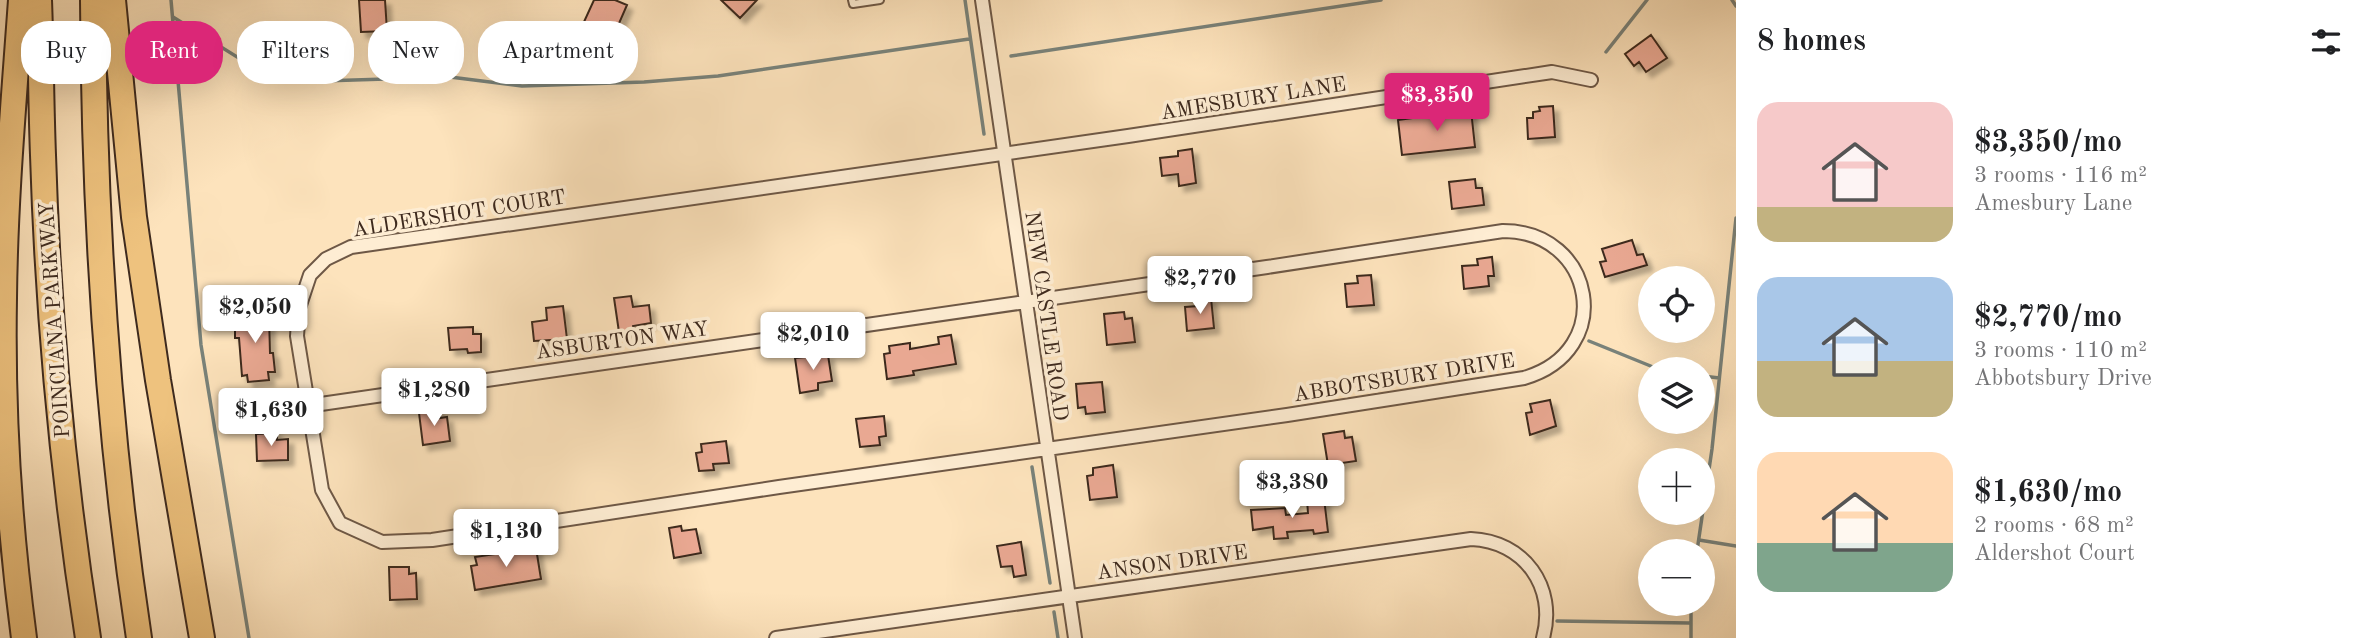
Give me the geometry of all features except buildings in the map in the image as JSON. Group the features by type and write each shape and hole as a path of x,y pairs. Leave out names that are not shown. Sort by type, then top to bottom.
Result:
{"highway":[{"path":"22,0 5,247 4,362 10,507 24,638"},
{"name":"POINCIANA PARKWAY","path":"39,0 43,156 59,417 88,638"},
{"path":"93,0 96,195 104,338 118,482 139,638"},
{"path":"113,0 134,217 158,380 202,638"}],"street":[{"name":"NEW CASTLE ROAD","path":"982,0 1074,638"},
{"name":"AMESBURY LANE","path":"1004,153 1552,72 1591,80"},
{"name":"ALDERSHOT COURT","path":"1004,153 351,247 326,259 310,275 303,289 297,336 307,406 322,490 340,523 382,542 432,540 1047,448"},
{"name":"ABBOTSBURY DRIVE","path":"1026,300 1503,231 1536,236 1556,247 1570,263 1582,290 1582,321 1574,344 1555,365 1535,375 1287,415 1047,448"},
{"name":"ASBURTON WAY","path":"307,406 1026,300"},
{"name":"ANSON DRIVE","path":"776,638 1459,539 1482,539 1513,551 1535,573 1546,606 1547,622 1543,638"}],"lane":[{"path":"853,2 880,0"}],"waterway":[{"path":"171,0 201,345 249,638"},
{"path":"965,0 984,134"},
{"path":"1011,56 1381,0"},
{"path":"1606,52 1647,0"},
{"path":"1732,0 1736,6"},
{"path":"173,17 266,75 290,82 450,77 522,86 644,82 718,76 969,39"},
{"path":"1699,539 1712,449 1736,218"},
{"path":"1589,341 1638,361"},
{"path":"1715,378 1719,378"},
{"path":"1032,467 1050,583"},
{"path":"1715,543 1736,546"},
{"path":"1054,612 1058,638"},
{"path":"1691,616 1691,638"},
{"path":"1557,621 1689,623"}]}
